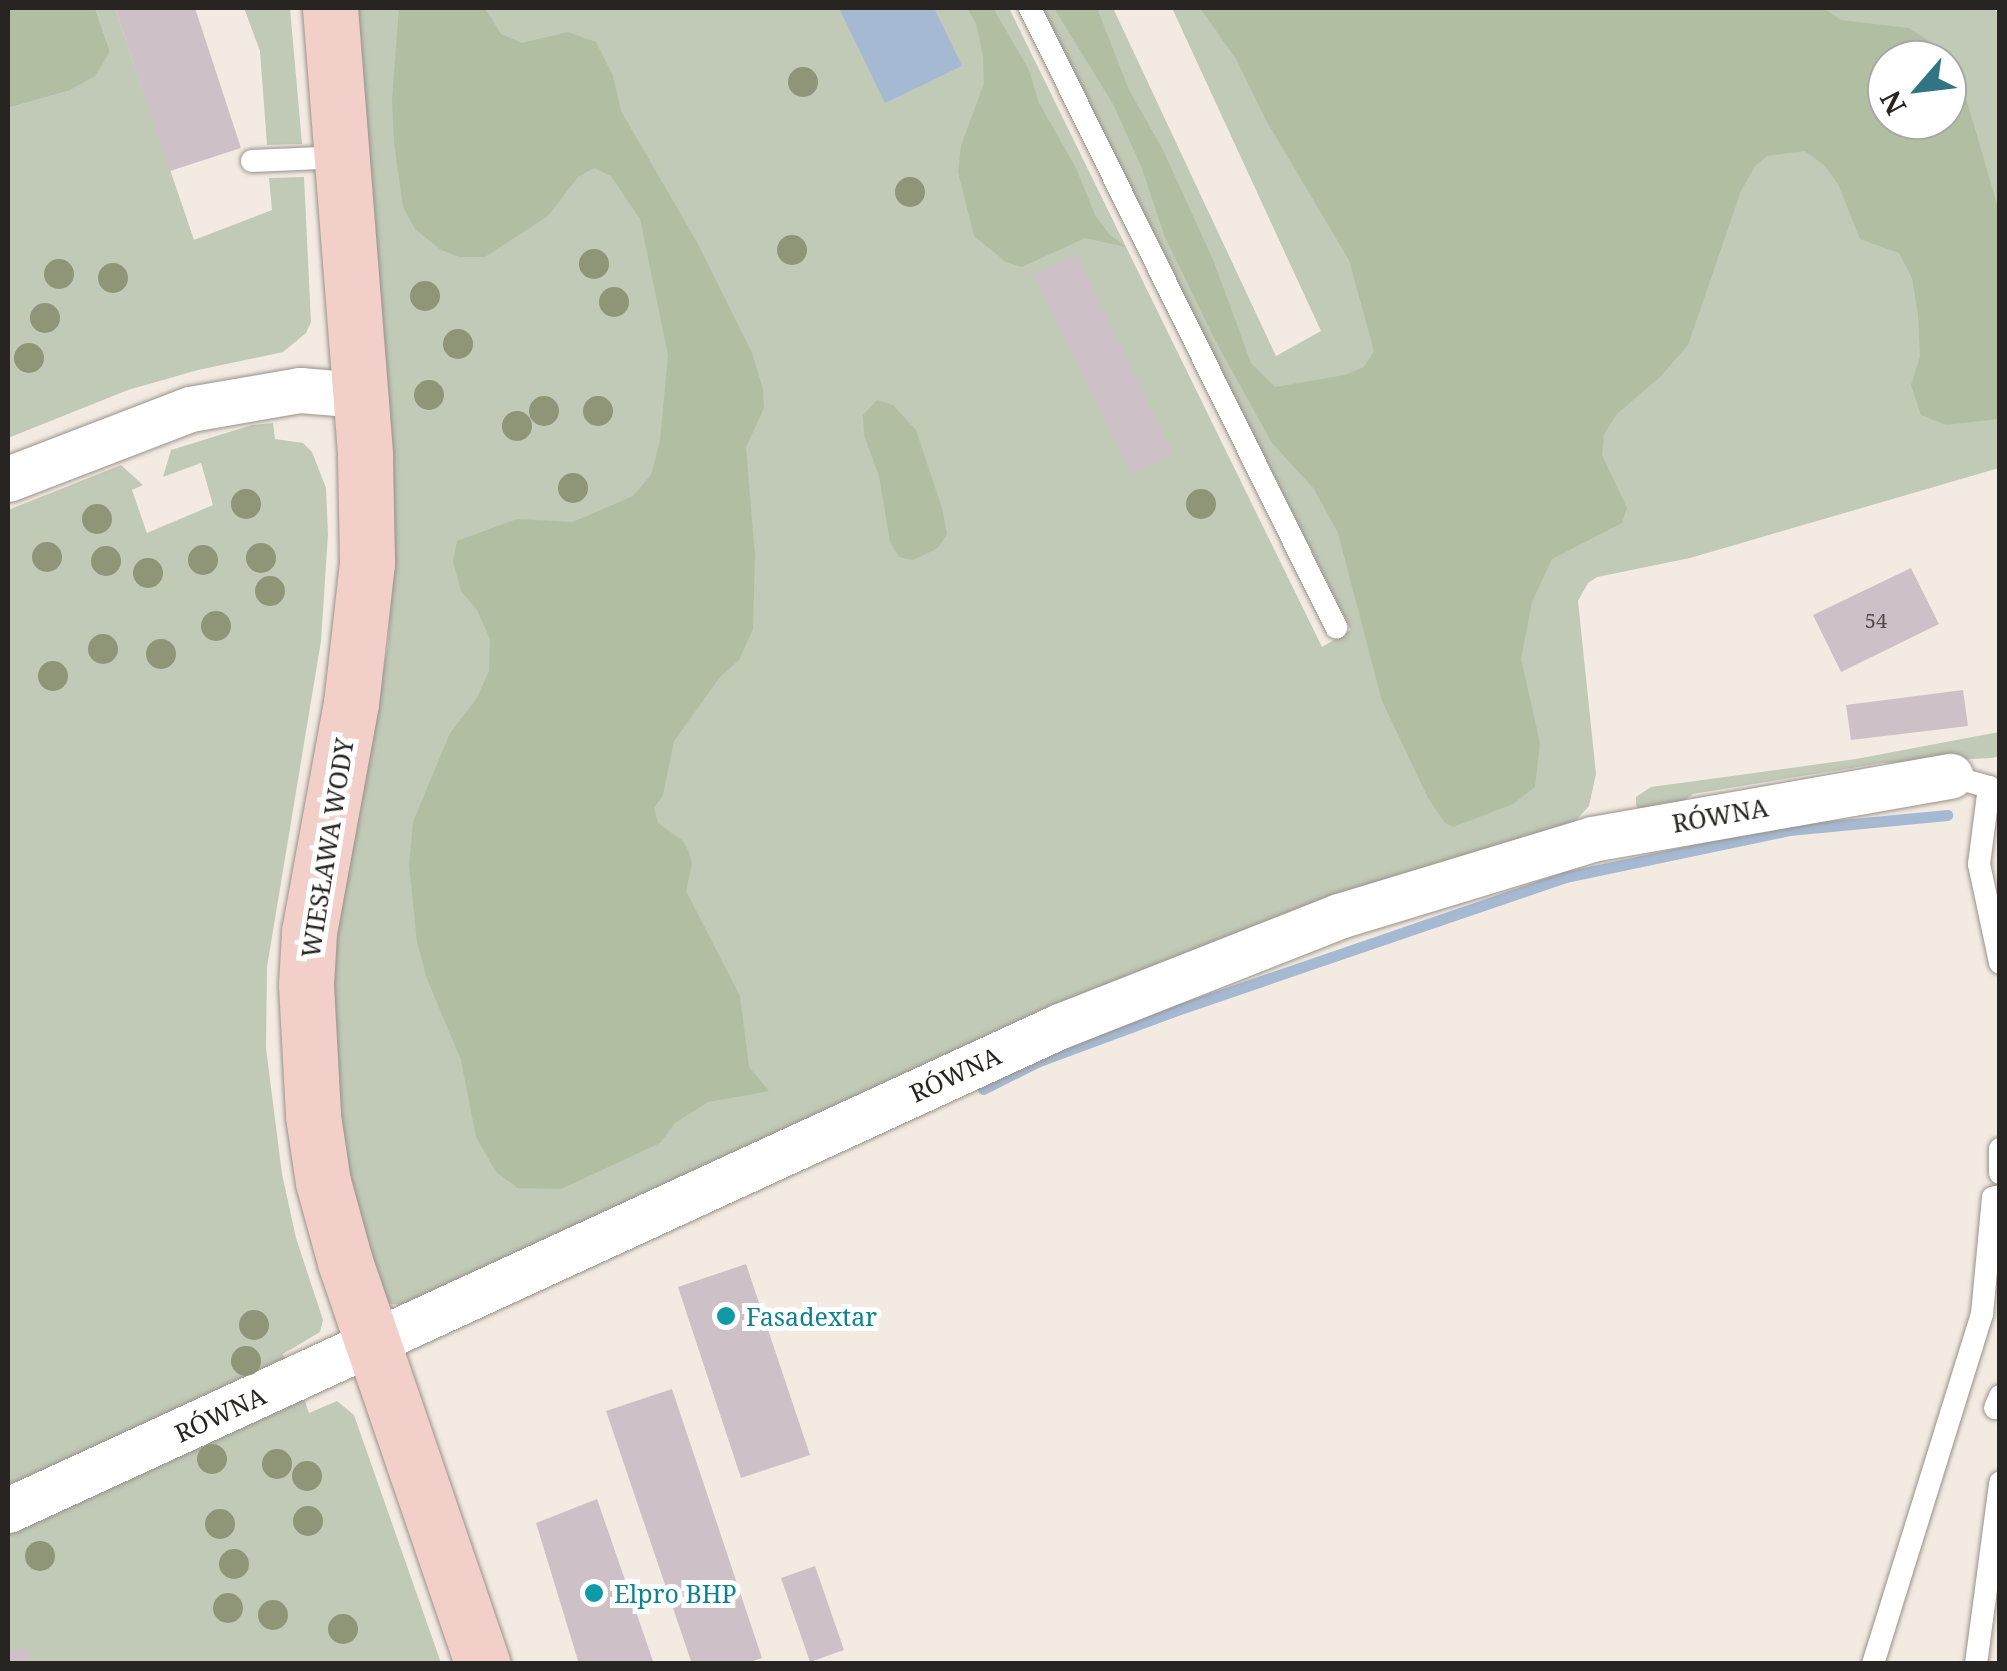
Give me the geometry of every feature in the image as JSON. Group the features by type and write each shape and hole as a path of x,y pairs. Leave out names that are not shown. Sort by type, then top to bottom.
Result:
{"street":[{"name":"WIESŁAWA WODY","path":"330,8 368,562 361,639 319,860 306,984 313,1116 324,1182 373,1345 483,1664"},
{"path":"8,479 190,409 300,390 359,395"},
{"name":"RÓWNA","path":"8,1510 1060,1026 1339,916 1592,839 1980,783"}],"lane":[{"path":"1030,8 1336,627"},
{"path":"252,162 343,157"},
{"path":"1980,783 1979,864 2000,963"},
{"path":"2000,1150 2000,1173"},
{"path":"1873,1664 1982,1314 1993,1198 2000,1196"},
{"path":"1976,1664 2000,1483"}],"green space":[{"path":"8,8 95,8 110,51 95,76 68,91 8,108"},
{"path":"95,8 115,8 194,240 272,210 269,178 304,177 311,322 306,333 283,352 128,390 8,438 8,108 68,91 110,51"},
{"path":"244,8 290,8 302,144 267,145 260,51"},
{"path":"358,8 1009,8 1322,647 1351,630 1041,8 1113,8 1276,356 1321,331 1172,8 1994,8 2000,17 1999,468 1690,558 1597,577 1588,583 1578,601 1596,774 1589,806 1569,828 404,1305 382,1299 342,1155 330,1018 334,928 388,645 394,542"},
{"path":"399,8 485,8 501,34 522,43 568,32 596,42 613,76 621,111 698,244 752,353 763,389 764,408 746,447 755,555 753,629 739,660 720,677 674,741 663,795 654,808 658,823 683,841 689,852 692,864 686,891 740,996 749,1067 769,1091 708,1102 675,1123 660,1143 561,1189 518,1188 496,1172 476,1137 461,1060 427,979 417,942 409,865 413,822 450,733 477,698 489,671 490,639 477,610 461,591 453,562 457,541 517,519 573,522 633,496 651,475 660,441 668,355 640,219 611,176 594,168 578,177 548,216 485,257 459,257 441,250 415,229 403,207 394,143 392,100"},
{"path":"967,8 993,8 1029,70 1039,103 1076,168 1095,215 1109,234 1126,247 1085,238 1022,267 1006,262 974,236 958,172 961,146 984,83 976,23"},
{"path":"1054,8 1097,8 1129,90 1162,148 1214,262 1251,363 1275,387 1345,375 1364,367 1374,351 1349,260 1267,122 1236,59 1200,8 1823,8 1841,20 1909,28 1927,40 1867,40 1867,140 1967,140 1967,101 1999,211 1999,419 1946,425 1921,415 1911,385 1920,357 1918,315 1912,278 1899,253 1860,239 1838,184 1824,165 1805,151 1767,156 1755,166 1741,191 1688,345 1660,377 1617,414 1604,434 1602,455 1627,508 1622,523 1552,559 1532,602 1521,659 1540,743 1535,787 1513,804 1453,827 1445,823 1428,798 1382,701 1338,533 1314,489 1272,443 1215,340 1164,235 1141,166 1113,104"},
{"path":"877,400 893,405 916,430 942,508 947,534 938,548 913,560 899,557 890,542 879,476 864,435 863,415"},
{"path":"273,423 275,439 303,443 312,452 326,488 328,534 321,641 267,967 266,1048 282,1174 296,1238 323,1320 320,1332 283,1354 289,1368 8,1503 8,510 121,465 143,485 132,490 147,533 213,505 201,463 163,477 171,450 252,425"},
{"path":"1999,732 1999,756 1992,758 1882,763 1693,794 1677,806 1638,809 1636,804 1636,797 1651,787 1856,759"},
{"path":"303,1395 309,1413 337,1401 354,1415 441,1663 8,1663 8,1532"}],"water":[{"path":"839,8 934,8 962,66 885,103"}],"building":[{"path":"115,8 195,8 241,148 170,171"},
{"path":"1076,254 1173,454 1131,475 1034,275"},
{"path":"1911,568 1939,624 1841,672 1813,615"},
{"path":"1963,690 1968,726 1851,740 1846,705"},
{"path":"746,1264 810,1455 741,1478 678,1287"},
{"path":"672,1389 762,1658 744,1664 692,1664 606,1411"},
{"name":"Elpro BHP","path":"597,1499 654,1664 579,1664 536,1523"},
{"path":"815,1566 844,1650 810,1662 781,1578"},
{"path":"27,1646 32,1664 8,1664 8,1651"}],"waterway":[{"path":"983,1089 1039,1061 1174,1011 1565,877 1789,830 1947,815"}],"place":[{"name":"Fasadextar","path":"726,1316"},
{"name":"Elpro BHP","path":"594,1593"}]}
